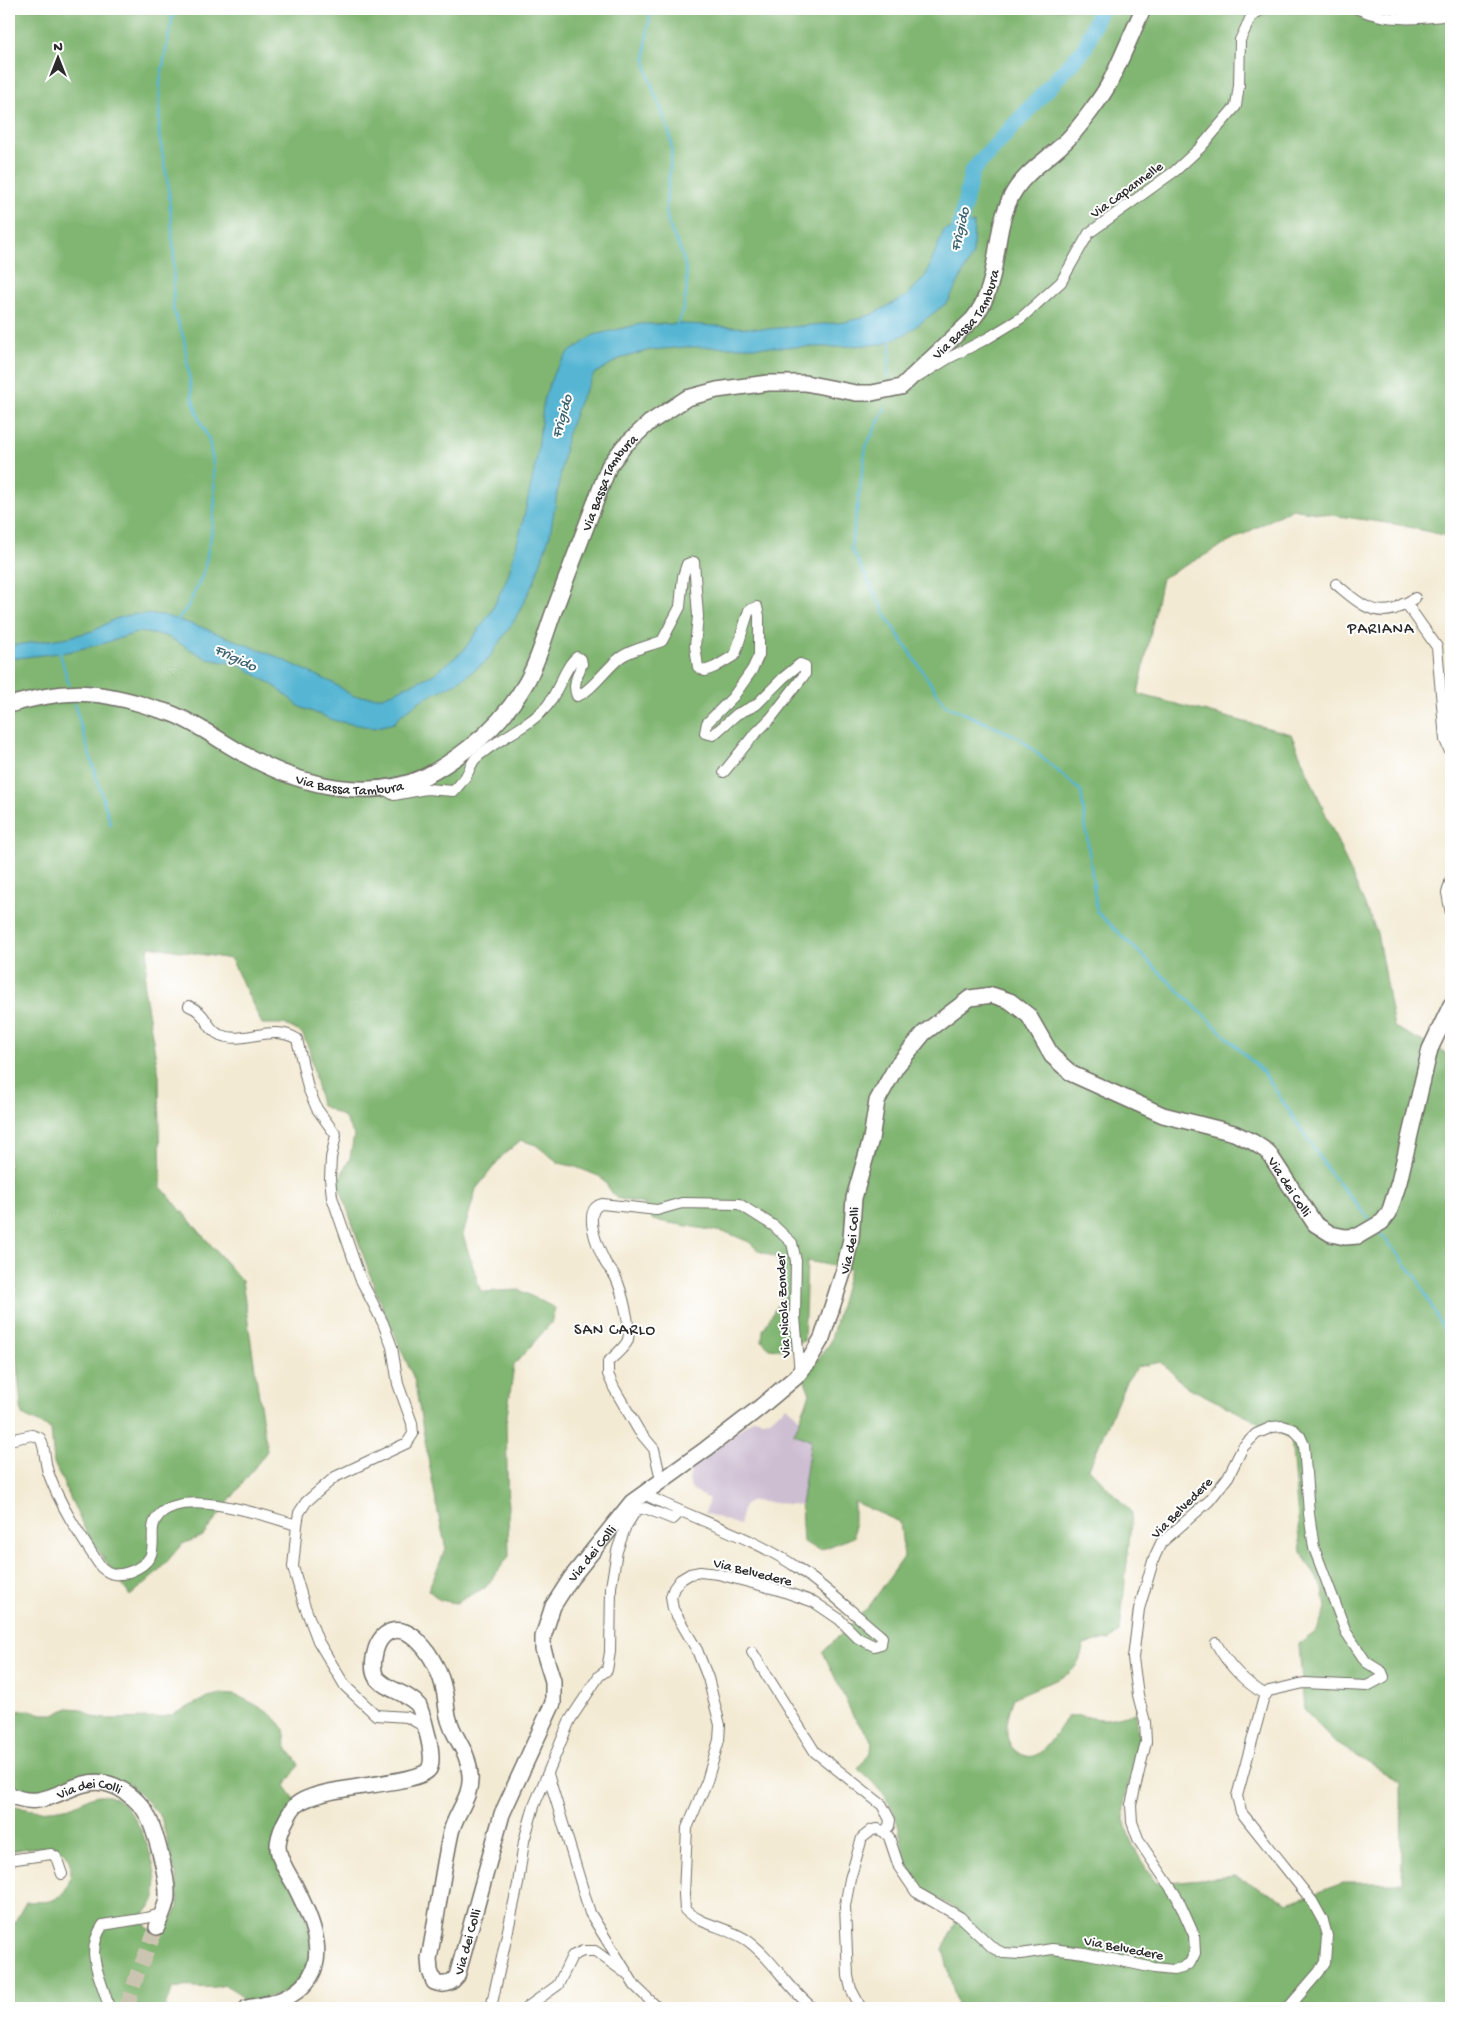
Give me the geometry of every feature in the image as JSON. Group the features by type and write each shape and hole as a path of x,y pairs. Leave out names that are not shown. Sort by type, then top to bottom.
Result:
{"street":[{"name":"Via Bassa Tambura","path":"9,705 43,695 65,692 86,692 122,698 176,715 255,760 288,775 331,788 382,788 424,777 451,762 487,733 526,684 538,659 550,622 609,466 624,446 649,423 686,398 717,390 768,383 806,383 856,393 872,393 901,387 973,319 984,306 991,286 1003,216 1012,195 1026,175 1070,138 1109,83 1143,9"},
{"name":"Via Capannelle","path":"901,387 1021,318 1061,282 1089,233 1169,176 1201,147 1236,106 1239,85 1240,40 1251,17 1262,9"},
{"path":"1358,9 1373,15 1413,20 1451,15"},
{"path":"382,788 394,795 426,789 454,791 466,777 474,760 497,741 534,720 547,706 566,675 570,663 577,657 581,659 582,664 574,690 577,696 583,694 607,668 623,655 662,641 680,608 683,576 687,564 694,562 698,616 695,646 698,667 705,670 715,667 735,655 749,610 757,608 759,616 759,655 752,670 733,697 707,723 706,733 713,735 737,714 756,705 800,664 805,666 806,670 805,674 771,718 752,737 724,772"},
{"path":"1336,584 1370,610 1396,609 1415,598"},
{"path":"1406,603 1436,647 1445,740 1451,754"},
{"path":"1451,879 1447,893 1451,914"},
{"name":"Via dei Colli","path":"248,2008 272,2003 291,1995 309,1978 318,1957 310,1920 278,1847 284,1823 296,1805 315,1795 400,1779 415,1778 424,1775 431,1764 425,1727 419,1706 415,1700 380,1679 374,1671 375,1648 382,1636 392,1630 403,1631 414,1636 424,1646 439,1673 452,1729 469,1761 470,1778 468,1794 452,1830 429,1959 430,1971 434,1982 441,1985 452,1982 457,1976 502,1814 553,1703 553,1681 543,1649 543,1637 553,1606 571,1578 620,1516 645,1492 714,1443 800,1373 822,1338 844,1270 851,1239 854,1198 871,1139 877,1101 896,1066 924,1033 970,998 992,996 1010,1001 1029,1016 1052,1056 1072,1074 1163,1115 1234,1133 1268,1152 1315,1224 1331,1234 1345,1237 1358,1236 1382,1222 1389,1213 1399,1182 1430,1049 1451,1005"},
{"path":"189,1006 198,1011 211,1029 220,1035 232,1038 278,1032 287,1033 297,1039 308,1088 317,1109 336,1134 331,1158 330,1178 332,1197 360,1278 383,1323 392,1347 398,1384 412,1423 413,1434 411,1439 335,1477 306,1502 299,1513 293,1567 318,1641 345,1686 376,1715 407,1716 425,1727"},
{"name":"Via Nicola Zonder","path":"661,1480 654,1449 639,1431 608,1374 608,1362 627,1342 628,1328 617,1280 606,1264 590,1219 596,1206 602,1204 657,1210 682,1203 739,1204 774,1226 792,1244 796,1261 795,1317 800,1373"},
{"name":"Via Belvedere","path":"884,1832 889,1837 899,1867 916,1892 960,1917 994,1948 1003,1953 1021,1954 1060,1950 1173,1970 1182,1968 1190,1963 1195,1953 1194,1935 1177,1897 1139,1841 1132,1822 1131,1805 1146,1742 1145,1722 1138,1695 1133,1658 1139,1609 1154,1558 1161,1543 1210,1501 1228,1478 1243,1447 1256,1434 1272,1427 1283,1426 1294,1430 1300,1436 1304,1446 1309,1514 1314,1548 1338,1615 1346,1632 1366,1662 1382,1672 1384,1677 1367,1686 1304,1683 1269,1691 1266,1695"},
{"path":"9,1440 32,1435 40,1438 44,1445 47,1470 60,1499 101,1567 108,1573 121,1575 139,1568 150,1558 153,1548 154,1522 160,1513 178,1504 190,1503 225,1506 297,1524"},
{"name":"Via Belvedere","path":"645,1492 648,1496 680,1512 753,1542 799,1568 882,1637 881,1644 874,1646 858,1638 838,1619 814,1602 779,1590 718,1574 700,1572 690,1574 680,1580 671,1596 673,1609 697,1650 708,1678 720,1725 719,1740 713,1763 688,1828 684,1894 685,1910 698,1919 729,1930 747,1940 764,1955 790,1987 812,2008"},
{"path":"491,2008 518,1884 524,1841 534,1806 570,1720 599,1676 606,1670 610,1652 611,1587 617,1551 625,1528 632,1515 641,1508 673,1519 680,1512"},
{"path":"1216,1643 1226,1661 1252,1687 1266,1695 1237,1796 1241,1812 1312,1901 1323,1921 1326,1936 1325,1962 1320,1972 1288,2008"},
{"path":"752,1652 815,1752 882,1805 890,1820 889,1826 884,1832 878,1829 872,1830 862,1838 850,1879 845,1906 848,1976 851,1989 861,2008"},
{"path":"548,1774 590,1913 635,1986 658,2008"},
{"name":"Via dei Colli","path":"9,1794 22,1800 40,1801 88,1784 104,1783 126,1792 143,1808 155,1837 168,1896 159,1920 148,1918 104,1925 95,1936 93,1952 109,2008"},
{"path":"9,1860 51,1854 56,1857 62,1874"},
{"path":"526,2008 558,1985 572,1956 583,1951 595,1951 629,1975"}],"shaded area":[{"path":"787,1406 800,1419 794,1434 811,1440 801,1505 751,1501 744,1506 739,1525 705,1513 709,1499 691,1489 689,1480 691,1469 754,1418 770,1419"}],"green space":[{"path":"9,9 1451,9 1451,537 1400,525 1291,509 1162,578 1138,694 1291,734 1377,933 1394,1027 1451,1056 1451,2008 958,2008 943,1949 956,1922 957,1909 922,1887 913,1877 906,1861 899,1827 893,1811 878,1788 858,1769 871,1752 872,1740 853,1716 823,1652 870,1605 904,1557 900,1522 854,1502 854,1537 820,1550 803,1542 801,1505 811,1440 794,1434 810,1394 804,1378 830,1343 850,1269 807,1261 804,1341 792,1344 785,1350 770,1348 762,1341 763,1330 784,1293 777,1258 759,1251 749,1242 728,1233 653,1220 644,1204 616,1198 601,1177 576,1167 559,1163 536,1145 521,1140 502,1156 476,1189 463,1235 481,1292 519,1290 555,1308 551,1323 514,1365 506,1423 509,1556 486,1587 456,1603 440,1600 428,1590 446,1549 414,1379 376,1292 338,1182 350,1158 354,1135 344,1117 321,1105 309,1049 302,1033 284,1024 262,1024 231,959 149,946 144,988 159,1076 161,1187 242,1281 267,1451 203,1536 182,1544 158,1572 130,1596 88,1536 54,1463 51,1429 22,1415 15,1345 9,1345","holes":["1161,1362 1184,1385 1291,1439 1301,1552 1323,1588 1326,1608 1317,1631 1299,1644 1304,1710 1336,1743 1401,1783 1402,1883 1343,1883 1288,1903 1235,1876 1156,1883 1133,1846 1125,1822 1124,1804 1139,1746 1136,1713 1104,1719 1068,1716 1049,1744 1040,1753 1033,1756 1026,1756 1017,1752 1009,1741 1007,1726 1014,1698 1061,1678 1077,1664 1084,1645 1109,1640 1120,1631 1132,1513 1089,1468 1126,1382 1137,1367"]},
{"path":"221,1694 242,1698 264,1710 277,1720 284,1730 287,1747 299,1765 286,1787 293,1797 295,1809 279,1842 309,1926 311,1961 297,1985 278,1995 244,2003 237,1992 225,1985 218,1987 173,1988 164,2008 9,2008 9,1932 26,1902 50,1901 60,1896 69,1883 71,1868 69,1860 59,1849 49,1847 9,1852 9,1807 51,1810 72,1806 94,1796 107,1795 115,1798 131,1813 139,1826 151,1855 156,1893 151,1905 142,1916 147,1928 160,1932 172,1919 178,1908 177,1879 161,1817 132,1786 109,1777 53,1792 31,1794 9,1785 9,1709 56,1714 68,1708 81,1709 93,1717 106,1719 158,1718 172,1715 208,1697"}],"water":[{"path":"974,223 973,254 948,302 906,334 883,344 835,347 687,347 650,350 619,359 594,374 579,402 567,436 550,535 534,582 514,621 487,661 456,683 421,700 402,714 394,723 374,728 336,721 300,707 276,687 240,665 208,659 166,636 139,632 67,652 9,659 9,646 69,637 93,631 115,619 133,614 163,615 201,627 275,656 333,683 353,696 383,697 434,674 463,651 491,612 508,576 523,521 537,457 544,398 554,372 567,354 594,335 641,324 686,324 767,329 846,322 873,314 908,295 926,275 944,230"}],"waterway":[{"path":"174,9 160,81 159,135 168,183 174,255 173,309 184,339 192,397 209,440 213,463 215,502 204,571 189,605 176,622"},
{"path":"651,9 646,44 647,71 665,118 671,142 672,151 666,199 667,218 680,249 687,279 683,308 676,327"},
{"name":"Frigido","path":"955,248 972,171 1085,48 1100,9"},
{"path":"888,378 891,337"},
{"path":"885,408 866,447 851,548 889,621 945,705 1018,737 1081,791 1097,912 1264,1073 1330,1173 1372,1222"},
{"path":"59,650 69,685"},
{"path":"73,700 111,825"},
{"path":"1378,1230 1417,1278 1451,1344"}],"tunnel":[{"path":"127,2008 137,1975 157,1927"}],"district":[{"name":"PARIANA","path":"1381,627"},
{"name":"SAN CARLO","path":"615,1328"}]}
